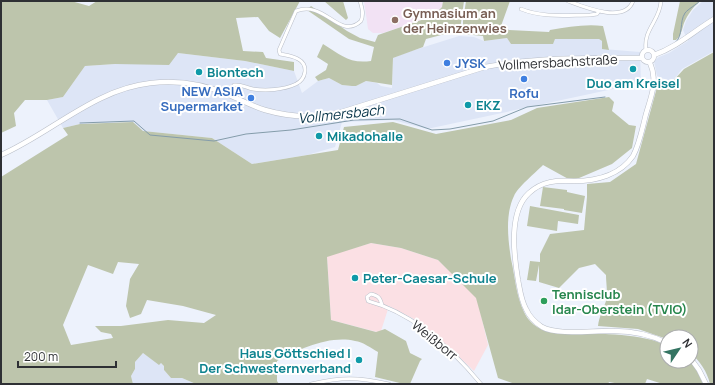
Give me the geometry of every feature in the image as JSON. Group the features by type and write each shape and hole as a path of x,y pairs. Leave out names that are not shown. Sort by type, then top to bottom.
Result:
{"main road":[{"path":"654,55 665,51 680,42 714,18"},
{"path":"651,50 654,55 654,59 650,62 645,62 642,58 642,52 651,50"},
{"name":"Vollmersbachstraße","path":"1,155 100,99 130,87 150,83 188,83 228,94 254,106 284,114 319,116 338,113 485,67 506,63 642,58"},
{"path":"650,62 653,74 651,96 638,142 633,155 627,164 604,177 589,181 558,180 548,182 533,190 521,204 516,221 513,244 521,294 526,309 531,318 543,327 554,331 632,332 659,340"},
{"path":"698,369 706,384"}],"street":[{"path":"334,16 347,25 353,26 359,23 363,17 363,10 360,1"},
{"path":"568,1 579,3 599,11 620,13 629,8 634,1"},
{"path":"646,50 646,38 657,18 661,1"},
{"path":"228,94 234,85 240,85 252,89 272,90 295,85 302,80 305,72 301,61 297,58 280,54 279,50 296,11 305,5"},
{"path":"521,9 530,13 542,15 590,15 596,14 599,11"},
{"name":"Weißborr","path":"382,305 379,297 371,294 367,297 368,301 382,305 419,326 460,361 481,384"},
{"path":"333,379 334,384"},
{"path":"311,384 333,379 361,379 389,384"}],"shaded area":[{"name":"Gymnasium an der Heinzenwies","path":"364,1 443,1 442,7 433,16 383,33 373,33 368,29"},
{"path":"703,1 714,1 714,51 682,69 672,82 657,76 654,61 688,41 683,30 686,21 693,10"},
{"path":"459,36 474,37 484,41 507,38 511,44 552,44 555,39 599,39 602,41 603,49 640,52 641,83 427,129 393,120 342,122 335,147 307,155 252,164 212,138 143,131 133,122 80,124 63,128 47,100 63,97 85,66 115,64 178,53 245,61 294,71 302,93 318,81 329,78 342,85 356,86 366,81 392,88 393,58"},
{"path":"371,243 401,248 438,260 477,298 488,345 474,371 448,346 425,327 414,319 389,306 381,331 377,332 331,320 327,256"},
{"path":"143,353 159,364 161,363 164,366 164,370 171,378 182,378 196,384 133,384 131,376 135,369 135,362"}],"green space":[{"path":"1,1 71,1 89,6 97,1 300,1 280,38 269,31 258,17 236,18 243,51 263,52 266,58 294,62 294,71 245,61 178,53 169,65 115,64 85,66 63,97 47,100 25,100 14,113 16,126 1,133"},
{"path":"324,1 343,1 348,18 346,20"},
{"path":"443,1 464,1 460,30 426,39 423,47 393,58 392,85 366,81 356,86 342,85 329,78 318,81 315,77 326,70 328,64 317,57 323,44 346,58 363,62 371,61 374,47 349,39 307,10 311,6 347,31 360,38 375,42 378,35 433,16 442,7"},
{"path":"466,1 510,1 501,26 509,30 549,32 550,30 576,26 603,26 609,50 602,49 602,41 599,39 555,39 553,44 511,44 507,38 484,41 483,36 463,34"},
{"path":"680,1 700,1 687,17 679,36 676,40 673,40 673,34"},
{"path":"714,52 714,384 710,384 703,367 699,362 699,329 659,329 659,336 638,329 598,326 606,301 607,288 606,275 595,264 579,268 559,288 539,282 539,265 536,281 527,280 530,261 540,262 540,254 550,234 584,230 587,184 610,182 636,164 659,80 671,83 684,69"},
{"path":"609,97 614,102 612,111 629,125 636,126 632,148 612,164 572,181 543,165 514,196 509,211 508,235 517,293 525,315 536,326 548,332 634,336 657,342 659,343 659,369 696,369 703,384 663,384 647,379 645,384 620,384 609,382 608,384 515,384 498,378 476,298 438,260 401,248 371,243 327,257 331,320 376,332 385,329 406,341 410,353 422,359 410,384 375,377 378,352 367,345 355,341 335,340 315,344 277,361 277,381 279,384 196,384 182,378 171,378 164,370 164,366 161,363 159,365 143,353 135,362 135,369 131,376 133,384 1,384 1,177 68,135 63,128 80,124 133,122 143,131 212,138 252,164 338,150 344,127 393,122 436,134 511,120 537,108","holes":["118,262 139,264 130,279 126,306 130,318 141,314 147,300 183,306 216,315 204,323 168,320 121,326 95,326 101,332 111,334 113,338 71,345 63,325 88,265 113,274"]},
{"path":"543,187 567,190 567,192 585,196 582,213 540,206"},
{"path":"530,206 579,215 578,224 558,221 557,231 527,226"}],"waterway":[{"name":"Vollmersbach","path":"675,43 680,36 682,20 685,13 700,1"},
{"name":"Vollmersbach","path":"80,123 134,121 150,135 214,141 246,134 291,130 354,120 400,119 432,130 450,129 493,121 527,107 605,97"}],"place":[{"name":"Gymnasium an der Heinzenwies","path":"395,20"},
{"name":"JYSK","path":"447,63"},
{"name":"Duo am Kreisel","path":"633,69"},
{"name":"Biontech","path":"199,72"},
{"name":"Rofu","path":"524,79"},
{"name":"NEW ASIA Supermarket","path":"251,98"},
{"name":"EKZ","path":"468,105"},
{"name":"Mikadohalle","path":"319,136"},
{"name":"Peter-Caesar-Schule","path":"355,278"},
{"name":"Tennisclub Idar-Oberstein (TVIO)","path":"544,301"},
{"name":"Haus Göttschied | Der Schwesternverband","path":"359,360"}]}
